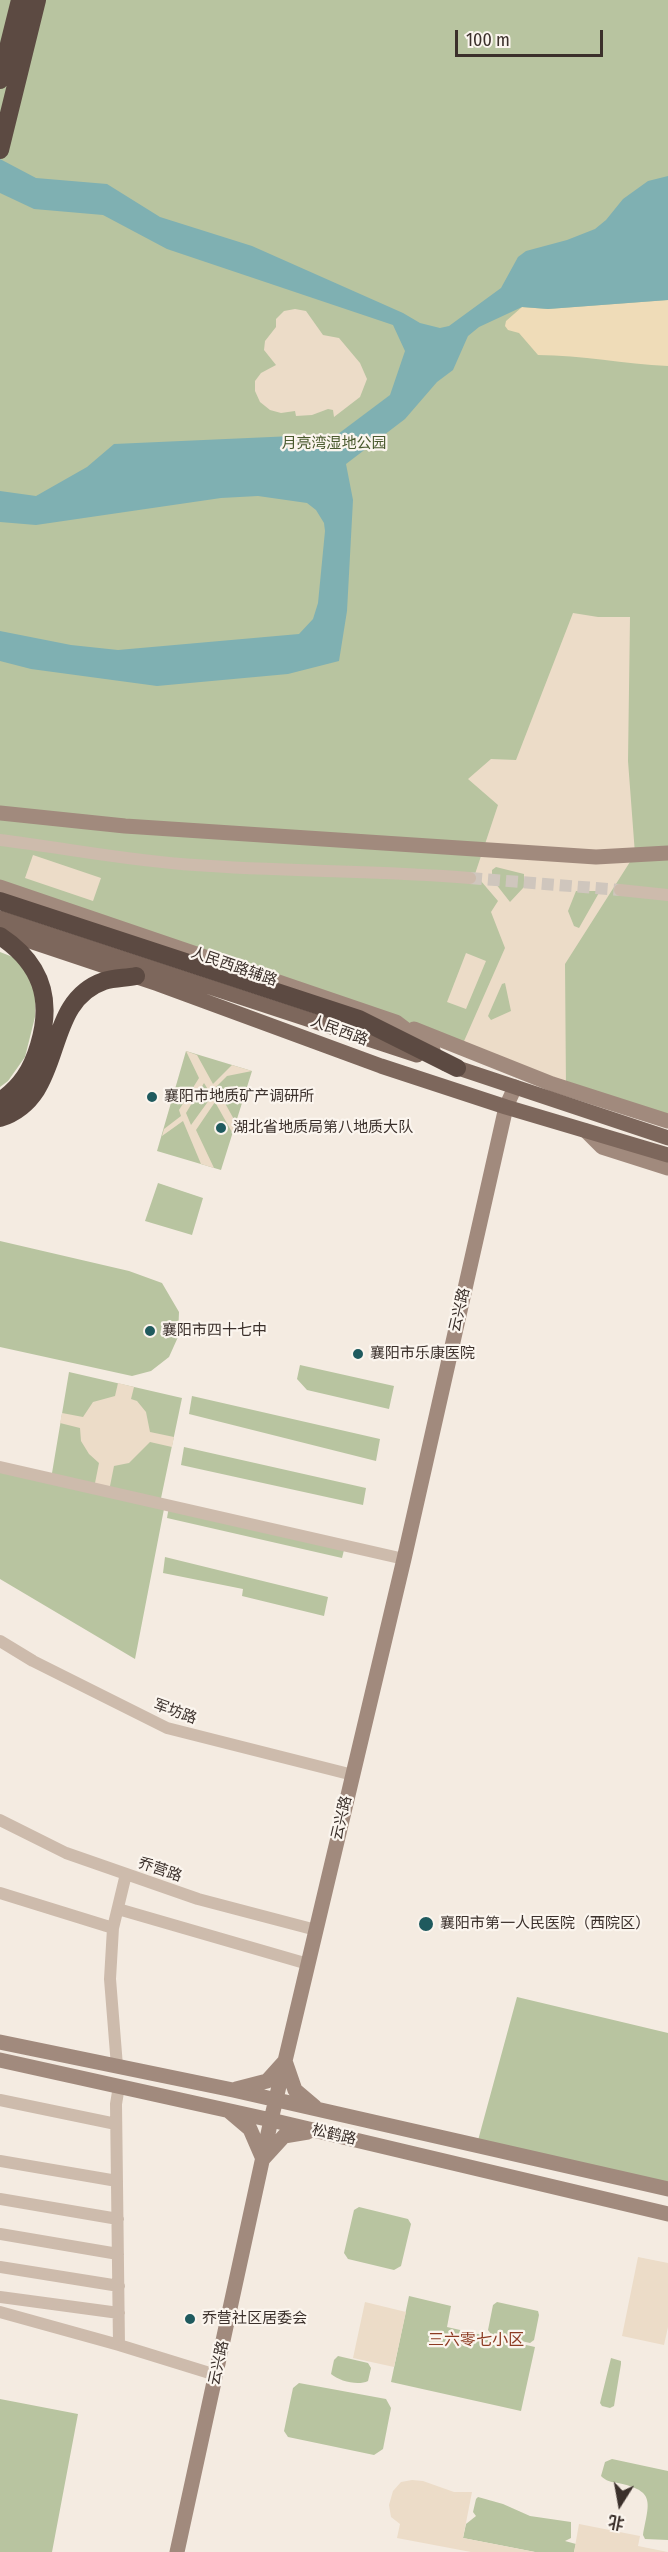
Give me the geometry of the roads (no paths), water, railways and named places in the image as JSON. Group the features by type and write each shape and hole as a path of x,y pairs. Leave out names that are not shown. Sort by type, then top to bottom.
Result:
{"highway":[{"path":"0,80 20,0"},
{"path":"0,150 37,0"},
{"path":"0,901 359,1019 457,1068"},
{"path":"0,936 16,947 35,970 45,999 46,1025 34,1065 17,1089 0,1101"},
{"path":"0,1118 13,1113 36,1093 50,1063 65,1014 82,993 104,981 136,976"}],"main road":[{"path":"0,813 125,826 561,855 596,857 668,853"},
{"name":"人民西路辅路","path":"0,887 396,1022 457,1068"},
{"name":"人民西路","path":"0,918 668,1138"},
{"name":"人民西路","path":"0,931 136,976 381,1066 506,1107 668,1155"},
{"path":"396,1022 552,1084 668,1121"},
{"name":"云兴路","path":"177,2552 271,2120 404,1559 506,1107 515,1087"},
{"path":"586,1131 602,1147 668,1168"},
{"name":"松鹤路","path":"0,2042 233,2090 668,2189"},
{"name":"松鹤路","path":"0,2060 228,2110 668,2214"},
{"path":"233,2090 267,2081 285,2061 295,2090 316,2109"},
{"path":"228,2110 250,2128 263,2159 284,2136 314,2130"}],"street":[{"path":"0,840 192,865 393,871 470,878"},
{"path":"620,890 668,895"},
{"path":"0,1467 404,1559"},
{"name":"军坊路","path":"0,1641 33,1661 167,1728 353,1775"},
{"name":"乔营路","path":"0,1820 66,1853 126,1874 198,1899 316,1930"},
{"path":"117,2066 110,1979 113,1928 126,1874"},
{"path":"0,1893 113,1928"},
{"path":"118,1909 308,1964"},
{"path":"119,2086 116,2104 119,2345"},
{"path":"0,2100 116,2124"},
{"path":"0,2161 117,2181"},
{"path":"0,2199 118,2219"},
{"path":"0,2234 118,2254"},
{"path":"0,2267 119,2286"},
{"path":"0,2296 119,2313"},
{"path":"0,2313 119,2345 216,2375"}],"water":[{"path":"0,159 36,178 107,184 160,217 252,246 403,313 420,323 440,328 449,326 501,288 518,257 526,251 567,240 595,229 606,220 623,199 648,181 668,176 668,300 548,309 522,307 479,327 468,336 453,370 437,382 405,419 346,464 353,500 347,611 339,661 288,674 157,686 31,669 0,661 0,631 71,645 118,650 299,634 313,619 318,603 324,523 316,510 307,503 258,496 221,498 36,525 0,522 0,491 36,496 87,467 114,444 338,434 390,395 405,351 393,325 167,249 103,215 34,209 0,193"}],"tunnel":[{"path":"470,878 620,890"}],"place":[{"name":"襄阳市地质矿产调研所","path":"152,1097"},
{"name":"湖北省地质局第八地质大队","path":"221,1128"},
{"name":"襄阳市四十七中","path":"150,1331"},
{"name":"襄阳市乐康医院","path":"358,1354"},
{"name":"襄阳市第一人民医院（西院区）","path":"426,1924"},
{"name":"乔营社区居委会","path":"190,2319"}],"district":[{"name":"三六零七小区","path":"476,2341"}],"park label":[{"name":"月亮湾湿地公园","path":"334,444"}]}
